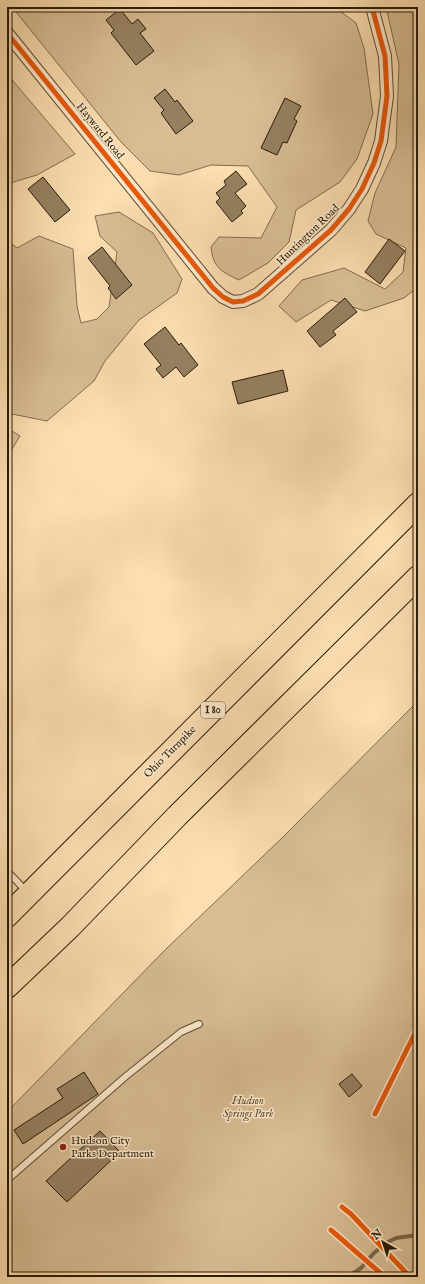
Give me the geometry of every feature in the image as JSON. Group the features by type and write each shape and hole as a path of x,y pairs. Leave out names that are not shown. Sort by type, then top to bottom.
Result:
{"highway":[{"name":"Ohio Turnpike","path":"7,916 418,504"},
{"path":"7,987 70,927 177,816 418,577"}],"street":[{"name":"Huntington Road","path":"177,242 213,288 223,297 233,302 258,294 331,230 349,209 362,189 374,163 381,141 387,96 385,56 372,7"},
{"name":"Hayward Road","path":"7,33 177,242"}],"lane":[{"path":"7,871 29,894"},
{"path":"7,1180 125,1077 181,1032 199,1024"}],"green space":[{"path":"12,7 335,7 356,23 364,48 373,114 357,159 340,182 296,210 289,242 268,263 239,280 223,272 216,265 211,247 219,237 261,238 277,207 248,166 211,165 179,175 150,171 121,142"},
{"path":"386,7 418,7 418,287 404,298 365,311 331,300 296,322 279,306 302,280 344,268 385,289 403,272 406,248 376,234 368,221 375,193 396,147 399,64"},
{"path":"7,74 75,154 37,175 7,184"},
{"path":"119,212 153,233 182,279 177,293 139,320 105,361 94,381 47,421 7,413 7,240 17,248 39,236 73,249 77,306 81,323 97,319 109,307 117,252 100,236 95,216"},
{"path":"7,428 20,436 7,457"},
{"name":"Hudson Springs Park","path":"418,701 418,1277 7,1277 7,1112 166,949 282,838"}],"building":[{"path":"120,9 132,24 138,19 146,29 140,33 154,51 136,65 111,33 114,30 106,20"},
{"path":"165,89 175,102 177,100 193,121 176,134 161,113 164,110 154,98"},
{"path":"285,98 301,106 294,119 297,121 287,143 283,142 277,155 261,148"},
{"path":"236,171 247,184 235,193 246,206 241,211 243,213 232,222 216,202 220,198 216,193 226,185 224,181"},
{"path":"43,177 70,210 55,222 28,189"},
{"path":"389,239 405,251 380,284 365,272"},
{"path":"102,247 132,285 116,299 108,288 110,286 88,258"},
{"path":"345,298 357,312 333,331 336,335 320,347 307,331"},
{"path":"165,327 179,345 181,343 198,365 184,377 176,367 163,378 156,369 161,365 144,344"},
{"path":"283,370 288,391 238,404 232,382"},
{"path":"84,1072 98,1094 23,1144 14,1130 63,1098 57,1089"},
{"path":"352,1074 362,1086 349,1097 339,1084"},
{"path":"100,1131 120,1152 67,1202 46,1181"}],"waterway":[{"path":"348,1277 361,1268 374,1253 386,1243 396,1238 418,1235"}],"cycle path":[{"path":"7,33 213,288 223,297 233,302 243,301 258,294 331,230 349,209 362,189 374,163 381,141 387,96 385,56 372,7"},
{"path":"375,1114 418,1027"},
{"path":"342,1207 351,1214 410,1277"},
{"path":"331,1230 385,1277"}],"place":[{"name":"Hudson City Parks Department","path":"63,1147"}]}
